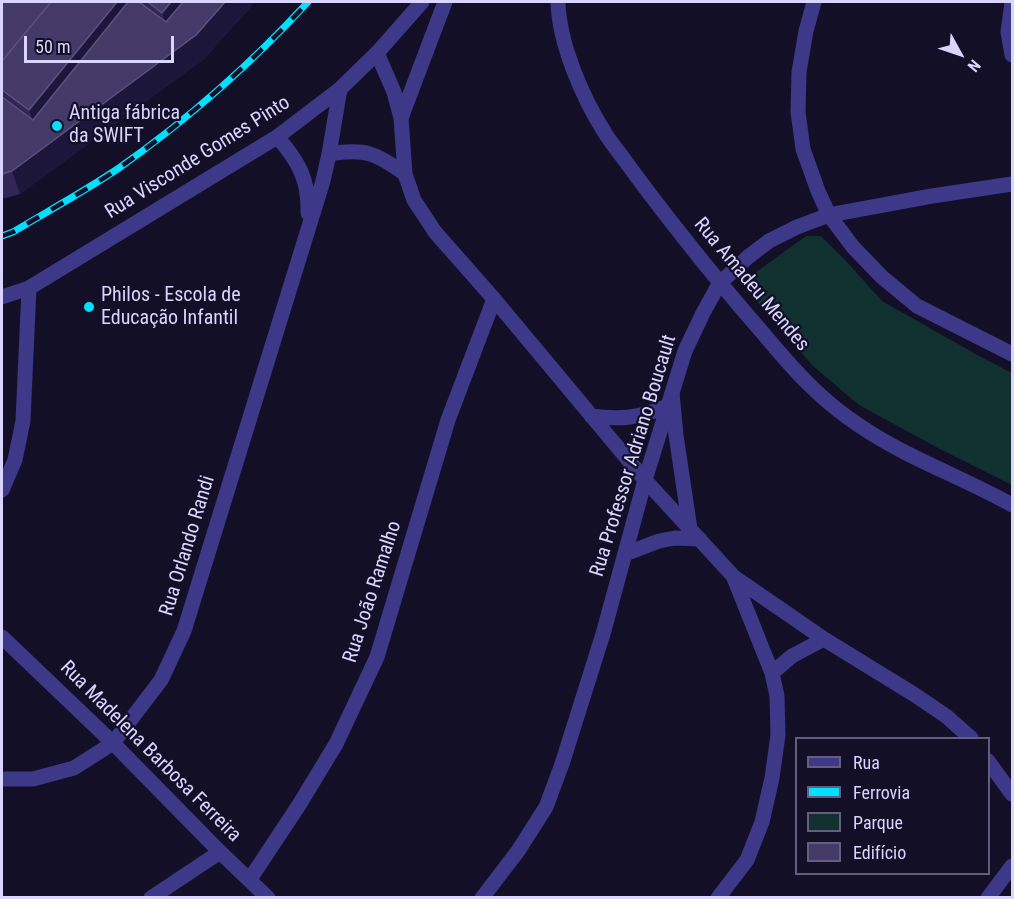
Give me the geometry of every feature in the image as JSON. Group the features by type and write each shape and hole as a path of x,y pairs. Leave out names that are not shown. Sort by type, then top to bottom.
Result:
{"street":[{"name":"Rua Visconde Gomes Pinto","path":"2,297 29,288 277,137 340,89 377,53 422,2"},
{"path":"400,118 445,2"},
{"name":"Rua Amadeu Mendes","path":"558,2 566,46 575,73 604,133 719,284 800,376 859,426 897,449 1012,505"},
{"path":"814,2 799,72 798,112 803,149 829,215 853,247 882,277 918,306 1012,354"},
{"path":"1012,2 1008,32 1012,55"},
{"path":"377,53 394,92 400,118 405,174 414,200 435,232 645,480 734,577 824,639 923,700 946,716 969,737"},
{"name":"Rua Orlando Randi","path":"2,779 33,779 74,768 113,743 161,680 184,631 307,231 329,154 340,89"},
{"name":"Rua Orlando Randi","path":"277,137 291,152 304,181 308,201 307,231"},
{"path":"329,154 348,151 368,153 384,159 405,174"},
{"name":"Rua Professor Adriano Boucault","path":"482,897 518,851 546,807 596,656 645,480 685,351 719,284 769,241 829,215 1012,184"},
{"path":"2,490 15,460 23,421 29,288"},
{"name":"Rua João Ramalho","path":"250,879 336,744 377,657 448,420 494,299"},
{"path":"591,416 622,419 639,416 670,399 695,534"},
{"path":"625,554 659,541 695,534"},
{"path":"718,897 747,860 762,822 772,778 778,735 777,696 772,673 734,577"},
{"name":"Rua Madelena Barbosa Ferreira","path":"2,637 268,897"},
{"path":"772,673 792,656 824,639"},
{"path":"990,764 1012,794"},
{"path":"151,897 220,852"},
{"path":"988,897 1012,866"}],"green space":[{"path":"806,236 821,236 882,301 1012,373 1012,485 859,405 813,366 751,295 748,278"}],"building":[{"path":"2,2 51,2 2,61"},
{"path":"51,2 117,2 29,110 2,90 2,61"},
{"path":"128,2 139,2 166,22 183,2 225,2 196,35 12,171 2,174 2,97 33,120"},
{"path":"148,2 171,2 162,13"}],"railway":[{"path":"2,236 13,232 80,193 144,150 242,69 308,2"}],"place":[{"name":"Antiga fábrica da SWIFT","path":"57,126"},
{"name":"Philos - Escola de Educação Infantil","path":"89,307"}]}
